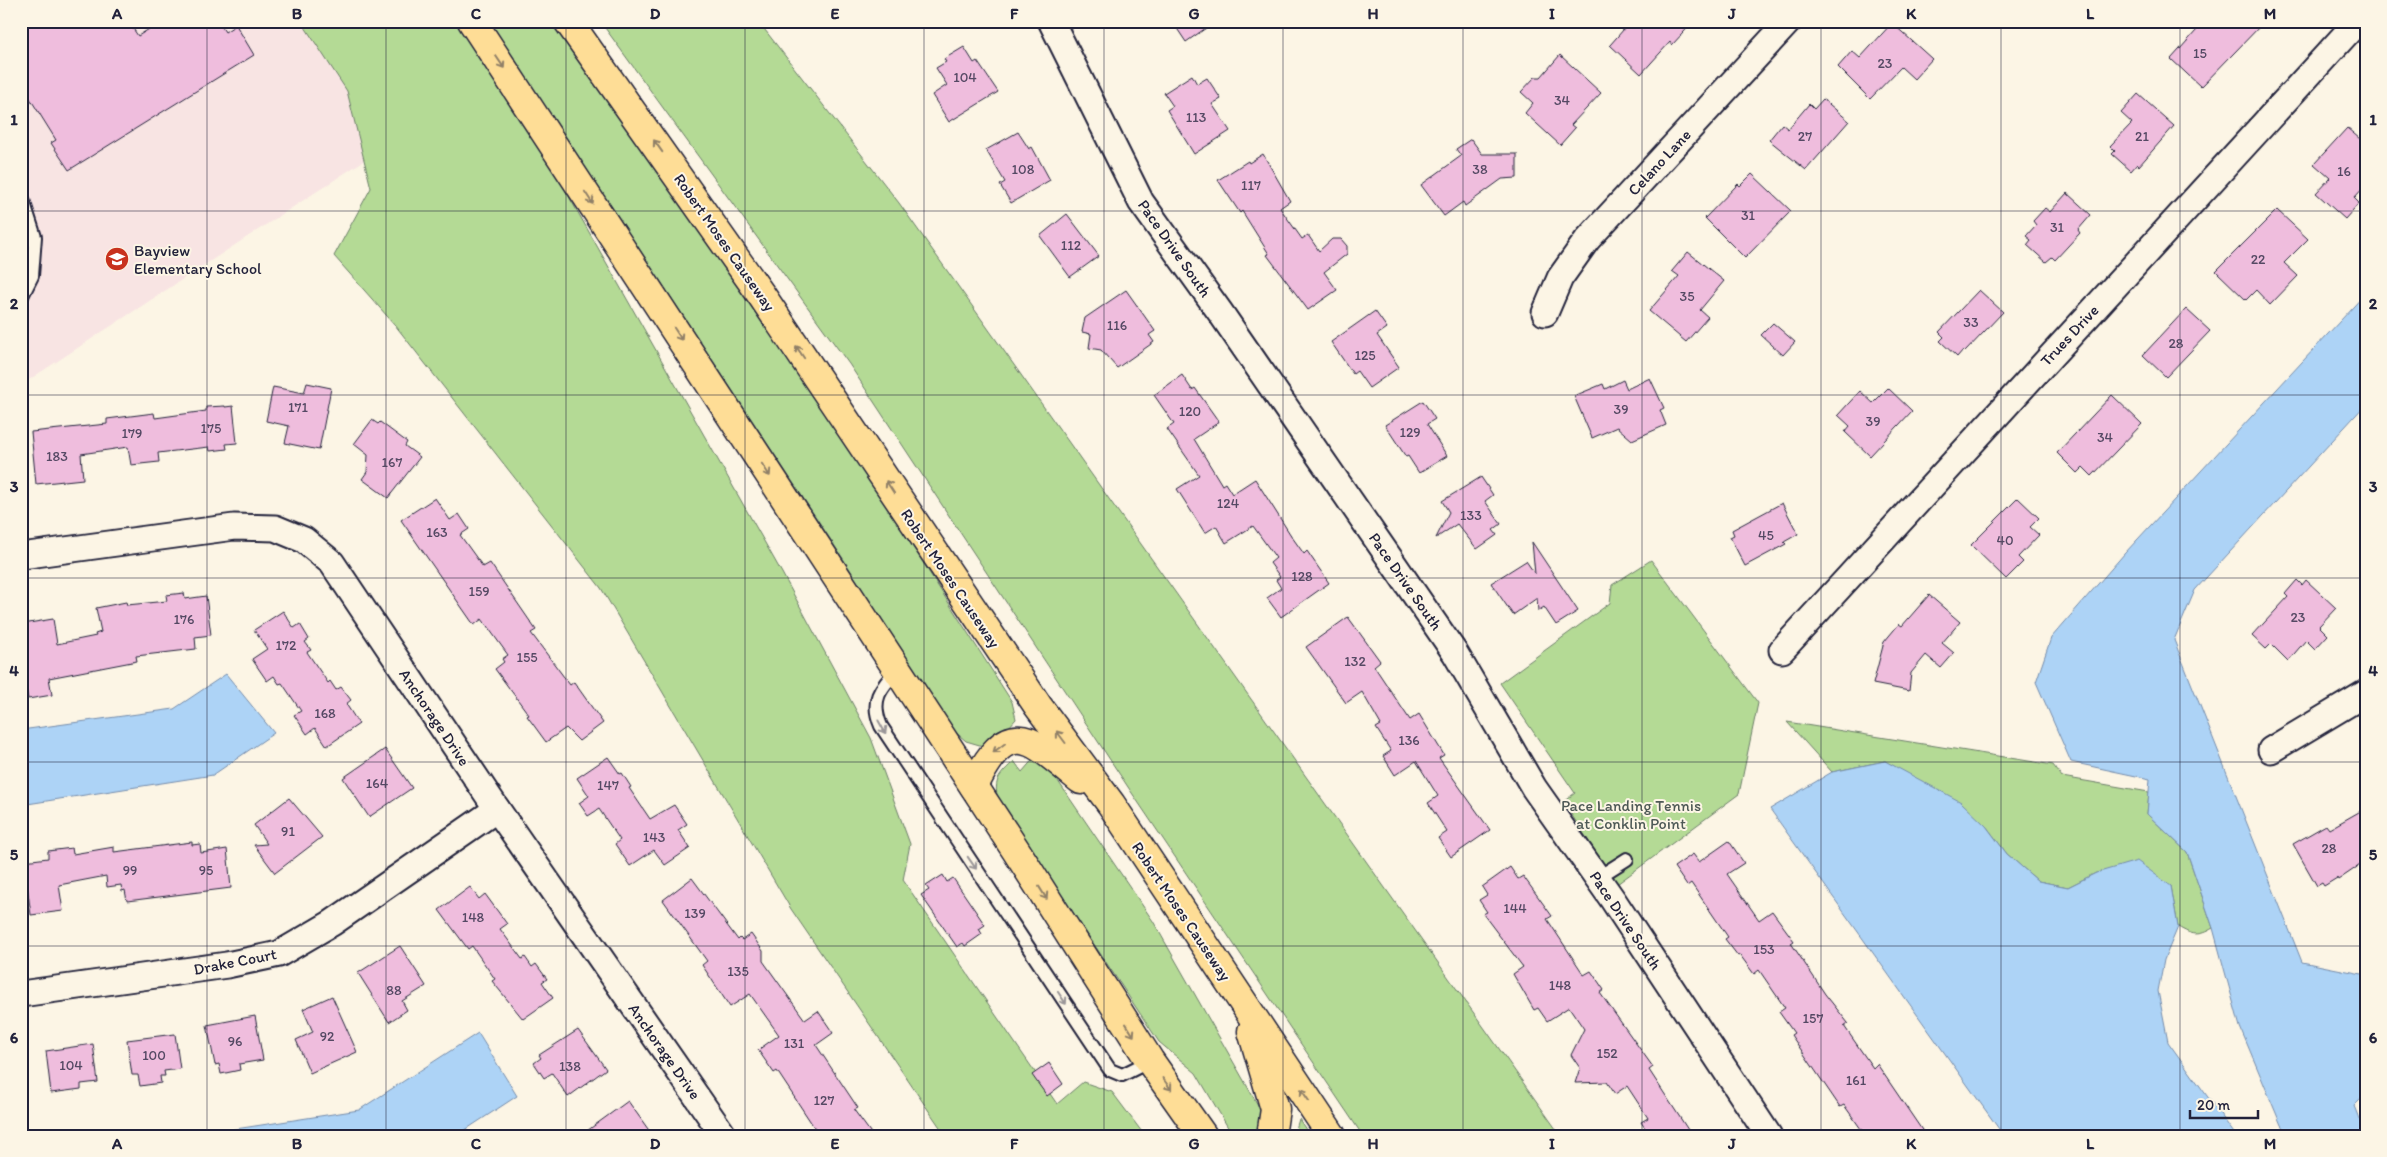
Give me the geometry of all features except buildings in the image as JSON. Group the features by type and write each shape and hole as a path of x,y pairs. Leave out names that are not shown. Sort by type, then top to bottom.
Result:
{"highway":[{"path":"472,21 974,786 1150,1061 1184,1106 1203,1136"},
{"name":"Robert Moses Causeway","path":"568,21 762,296 1038,706 1111,804 1332,1136"},
{"path":"974,786 984,764 999,747 1017,739 1027,740 1038,745 1111,804"},
{"path":"1245,1006 1275,1109 1271,1136"},
{"path":"1184,1106 1220,1136"}],"street":[{"name":"Pace Drive South","path":"1051,21 1141,202 1220,312 1455,653 1534,788 1597,878 1769,1136"},
{"name":"Celano Lane","path":"1545,313 1560,278 1587,240 1789,21"},
{"name":"Trues Drive","path":"1782,650 2358,21"},
{"name":"Anchorage Drive","path":"21,556 234,527 275,528 304,540 332,563 497,809 724,1136"},
{"path":"2271,750 2366,693"},
{"name":"Drake Court","path":"21,994 227,965 279,954 332,923 497,809"}],"lane":[{"path":"21,194 35,237 32,276 21,298"},
{"path":"897,670 879,690 875,713 897,751 1110,1070 1122,1075 1150,1061"},
{"path":"1597,878 1627,859"}],"shaded area":[{"name":"Bayview Elementary School","path":"21,21 334,21 406,133 21,385"}],"green space":[{"path":"301,21 457,21 546,156 782,573 871,738 910,844 903,880 1057,1104 1083,1082 1112,1092 1145,1136 946,1136 791,909 601,588 395,325 334,256 371,188 347,91"},
{"path":"489,21 553,21 656,158 837,428 1012,702 1016,719 1008,728 983,746 966,741 947,725 844,560"},
{"path":"600,21 758,21 899,203 1561,1136 1363,1136 1130,790 849,364"},
{"name":"Pace Landing Tennis at Conklin Point","path":"1651,560 1758,703 1739,794 1617,884 1563,802 1575,793 1500,683 1610,603 1612,585"},
{"path":"1787,722 2053,765 2062,777 2149,792 2147,814 2187,852 2213,928 2203,933 2195,934 2178,927 2171,886 2096,873 2068,887 2038,881 2007,854 1986,826 1885,761 1832,772"},
{"path":"1035,757 1043,759 1153,921 1263,1114 1259,1136 1233,1136 1196,1073 1159,1042 998,800 996,787 1001,774 1014,761 1022,772"},
{"path":"1299,1119 1310,1136 1294,1136"}],"water":[{"path":"2366,293 2366,404 2195,590 2174,640 2302,962 2362,974 2366,971 2366,1094 2354,1106 2366,1136 2290,1136 2281,1125 2240,1027 2213,928 2187,852 2147,814 2150,779 2071,762 2036,682 2051,638 2125,553"},
{"path":"226,674 274,733 213,775 21,805 21,730 174,709"},
{"path":"1885,761 1961,802 1986,826 2007,854 2038,881 2068,887 2096,873 2137,861 2171,886 2178,927 2164,960 2158,991 2168,1042 2236,1136 2004,1136 1770,809 1832,772"},
{"path":"478,1033 517,1096 456,1136 190,1136 359,1110"}],"place":[{"name":"Bayview Elementary School","path":"117,259"}]}
